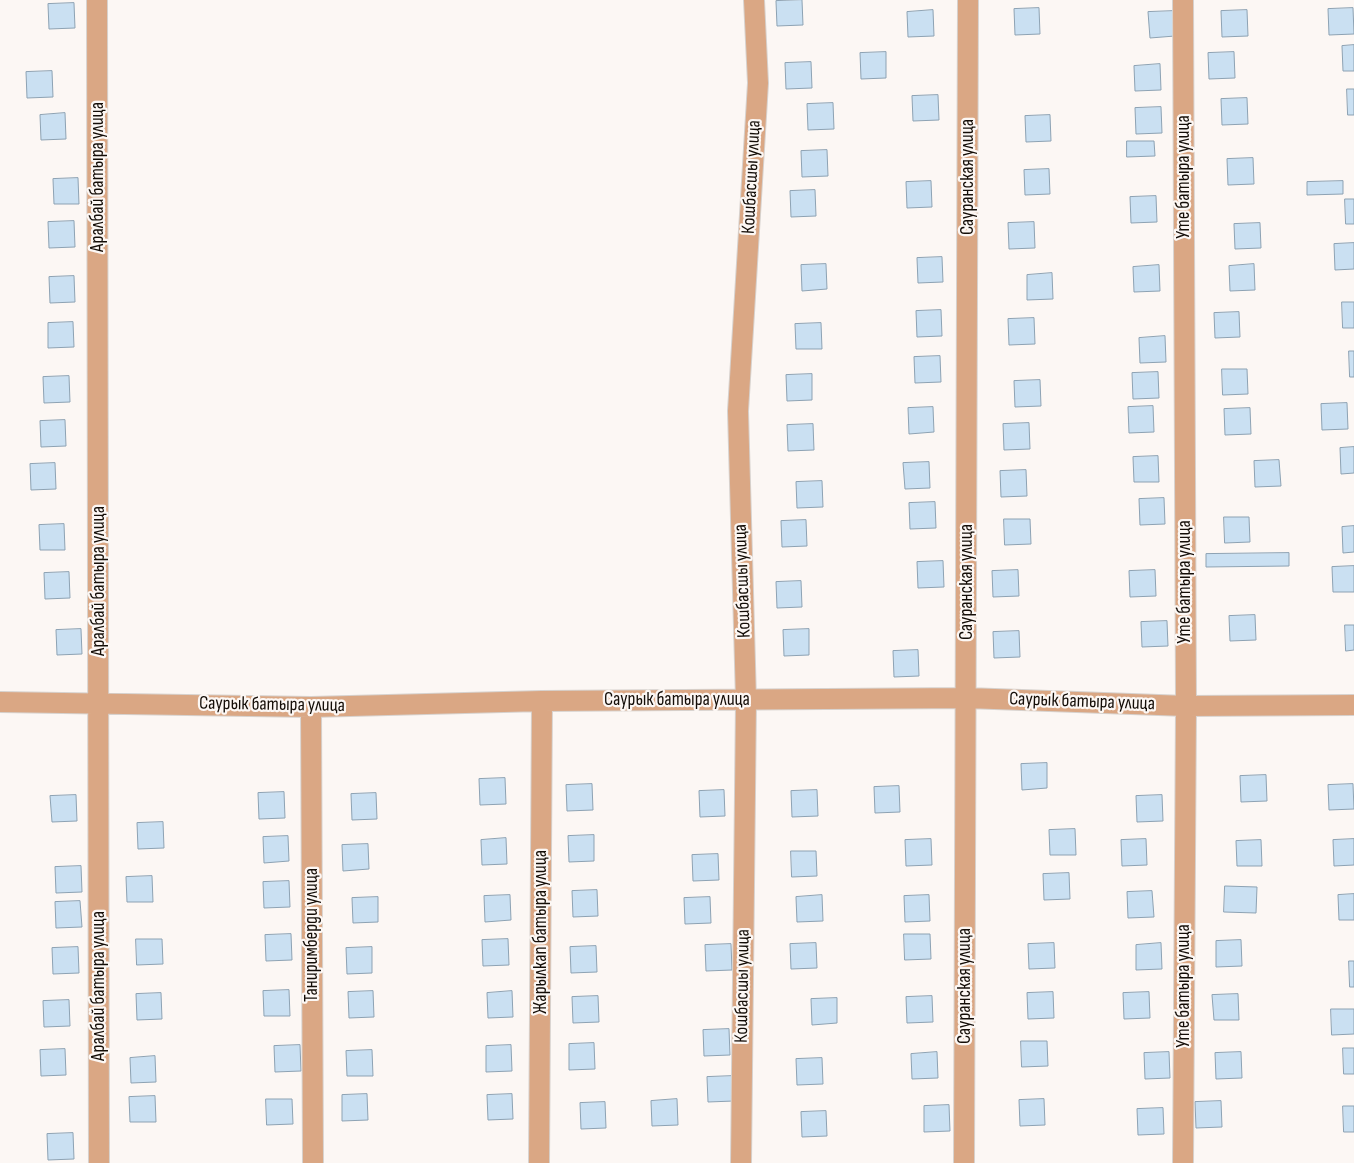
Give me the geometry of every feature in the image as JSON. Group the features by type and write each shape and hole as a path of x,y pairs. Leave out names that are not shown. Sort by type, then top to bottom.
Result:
{"street":[{"name":"Аралбай батыра улица","path":"98,0 99,1163"},
{"name":"Кошбасшы улица","path":"741,1163 746,700 738,411 758,83 754,0"},
{"name":"Сауранская улица","path":"964,1163 968,0"},
{"name":"Уте батыра улица","path":"1183,0 1186,706 1183,1163"},
{"name":"Саурык батыра улица","path":"0,702 99,702 312,707 542,701 967,698 1186,706 1354,705"},
{"name":"Жарылкап батыра улица","path":"539,1163 542,701"},
{"name":"Таниримберди улица","path":"312,707 313,1163"}],"building":[{"path":"802,0 803,25 777,26 776,1"},
{"path":"74,3 75,28 49,29 48,4"},
{"path":"1039,8 1040,34 1015,35 1014,9"},
{"path":"1353,8 1354,34 1329,35 1328,9"},
{"path":"933,10 934,36 908,37 907,12"},
{"path":"1247,10 1248,36 1222,37 1221,11"},
{"path":"1174,11 1175,36 1150,38 1148,12"},
{"path":"1354,45 1354,71 1343,71 1342,46"},
{"path":"886,52 886,78 861,79 860,53"},
{"path":"1234,52 1235,78 1209,79 1208,53"},
{"path":"811,62 812,88 786,89 785,63"},
{"path":"1160,64 1161,90 1135,91 1134,66"},
{"path":"52,71 53,97 27,98 26,72"},
{"path":"1347,89 1354,89 1354,115 1348,115"},
{"path":"938,95 939,120 913,121 912,96"},
{"path":"1247,98 1248,124 1222,125 1221,99"},
{"path":"833,103 834,129 808,130 807,104"},
{"path":"1161,107 1162,133 1136,134 1135,108"},
{"path":"65,113 66,139 41,140 40,115"},
{"path":"1050,115 1051,141 1026,142 1025,116"},
{"path":"1127,141 1154,141 1155,156 1127,157"},
{"path":"827,150 828,176 802,177 801,151"},
{"path":"1253,158 1254,184 1228,185 1227,159"},
{"path":"1049,169 1050,194 1025,195 1024,170"},
{"path":"78,178 79,204 54,204 53,179"},
{"path":"931,181 932,207 907,208 906,182"},
{"path":"1343,181 1343,194 1307,195 1307,182"},
{"path":"815,190 816,216 791,217 790,191"},
{"path":"1156,196 1157,222 1131,223 1130,197"},
{"path":"1345,199 1354,199 1354,224 1346,224"},
{"path":"74,221 75,247 49,248 48,222"},
{"path":"1034,222 1035,248 1009,249 1008,223"},
{"path":"1260,223 1261,248 1235,249 1234,224"},
{"path":"1354,243 1354,269 1335,270 1334,244"},
{"path":"942,257 943,282 918,283 917,258"},
{"path":"826,264 827,289 802,291 801,265"},
{"path":"1254,264 1255,290 1230,291 1229,266"},
{"path":"1159,265 1160,291 1134,292 1133,267"},
{"path":"1052,273 1053,299 1027,300 1027,275"},
{"path":"74,276 75,302 50,303 49,277"},
{"path":"1342,302 1354,302 1354,328 1343,328"},
{"path":"941,310 942,336 917,337 916,311"},
{"path":"1239,312 1240,337 1215,338 1214,313"},
{"path":"1034,318 1035,344 1009,345 1008,319"},
{"path":"73,322 74,347 48,348 48,323"},
{"path":"821,323 822,349 796,349 795,324"},
{"path":"1165,336 1166,362 1140,363 1139,338"},
{"path":"1349,351 1354,351 1354,377 1350,377"},
{"path":"940,356 941,382 915,383 914,357"},
{"path":"1222,369 1247,369 1248,394 1223,395"},
{"path":"1158,372 1159,398 1133,399 1132,373"},
{"path":"812,374 812,400 787,401 786,375"},
{"path":"69,376 70,402 44,403 43,377"},
{"path":"1040,380 1041,406 1015,407 1014,381"},
{"path":"1347,403 1348,429 1322,430 1321,404"},
{"path":"1153,406 1154,432 1129,433 1128,407"},
{"path":"933,407 934,432 909,434 908,408"},
{"path":"1250,408 1251,434 1225,435 1224,409"},
{"path":"65,420 66,446 41,447 40,421"},
{"path":"1029,423 1030,449 1004,450 1003,424"},
{"path":"813,424 814,450 788,451 787,425"},
{"path":"1354,447 1354,473 1341,474 1340,448"},
{"path":"1158,456 1159,482 1134,482 1133,457"},
{"path":"1279,460 1281,486 1255,487 1254,461"},
{"path":"929,462 930,488 905,489 903,463"},
{"path":"55,463 56,489 31,490 30,464"},
{"path":"1026,470 1027,496 1001,497 1000,471"},
{"path":"822,481 823,507 797,508 796,482"},
{"path":"1164,498 1165,524 1140,525 1139,499"},
{"path":"935,502 936,528 910,529 909,503"},
{"path":"1224,517 1249,517 1250,542 1225,543"},
{"path":"1004,519 1030,519 1031,544 1005,545"},
{"path":"806,520 807,546 782,547 781,521"},
{"path":"64,524 65,550 40,550 39,525"},
{"path":"1354,526 1354,552 1343,553 1342,527"},
{"path":"1289,553 1289,566 1206,567 1206,554"},
{"path":"943,561 944,587 918,588 917,562"},
{"path":"1354,566 1354,592 1333,592 1332,567"},
{"path":"1018,570 1019,596 993,597 992,571"},
{"path":"1155,570 1156,596 1130,597 1129,571"},
{"path":"69,572 70,598 45,599 44,573"},
{"path":"801,581 802,607 777,608 776,582"},
{"path":"1255,615 1256,640 1230,641 1229,616"},
{"path":"1167,621 1168,646 1142,647 1141,622"},
{"path":"1345,625 1354,625 1354,650 1346,651"},
{"path":"81,629 82,654 57,655 56,630"},
{"path":"809,629 809,655 784,656 783,630"},
{"path":"1019,631 1020,657 994,658 993,632"},
{"path":"918,650 919,676 894,677 893,651"},
{"path":"1047,763 1047,788 1022,790 1021,764"},
{"path":"1266,775 1267,801 1241,802 1240,776"},
{"path":"505,778 506,804 480,805 479,779"},
{"path":"592,784 593,810 567,811 566,785"},
{"path":"1353,784 1354,809 1329,810 1328,785"},
{"path":"899,786 900,812 875,813 874,787"},
{"path":"724,790 725,816 700,817 699,791"},
{"path":"817,790 818,816 792,817 791,791"},
{"path":"284,792 285,818 259,819 258,793"},
{"path":"376,793 377,819 352,820 351,794"},
{"path":"76,795 77,821 52,822 50,796"},
{"path":"1162,795 1163,821 1137,822 1136,796"},
{"path":"163,822 164,848 138,849 137,823"},
{"path":"1075,829 1076,855 1050,855 1049,830"},
{"path":"594,835 594,861 569,862 568,836"},
{"path":"288,836 289,861 264,863 263,837"},
{"path":"506,838 507,864 482,865 481,840"},
{"path":"931,839 932,865 906,866 905,840"},
{"path":"1146,839 1147,865 1122,866 1121,840"},
{"path":"1354,839 1354,865 1334,866 1333,840"},
{"path":"1261,840 1262,866 1237,866 1236,841"},
{"path":"368,844 369,869 343,871 342,845"},
{"path":"791,851 816,851 817,876 792,877"},
{"path":"718,854 719,880 693,881 692,855"},
{"path":"81,866 82,892 56,893 55,867"},
{"path":"1069,873 1070,899 1044,900 1043,874"},
{"path":"152,876 153,902 127,902 126,877"},
{"path":"289,881 290,907 264,908 263,882"},
{"path":"1225,886 1257,887 1256,913 1224,912"},
{"path":"597,890 598,916 573,917 572,891"},
{"path":"1152,891 1154,917 1128,918 1127,892"},
{"path":"1354,894 1354,920 1339,920 1338,895"},
{"path":"510,895 511,920 485,922 484,896"},
{"path":"822,895 823,921 797,922 796,897"},
{"path":"929,895 930,921 905,922 904,896"},
{"path":"378,897 378,922 353,923 352,898"},
{"path":"710,897 711,923 685,924 684,898"},
{"path":"80,901 82,927 56,928 55,902"},
{"path":"291,934 292,960 266,961 265,935"},
{"path":"904,934 930,934 931,959 905,960"},
{"path":"136,939 162,939 163,964 137,965"},
{"path":"508,939 509,965 483,966 482,940"},
{"path":"1241,940 1242,966 1216,967 1216,941"},
{"path":"816,943 817,968 791,969 790,944"},
{"path":"1054,943 1055,968 1029,969 1028,944"},
{"path":"1161,943 1162,969 1136,970 1136,945"},
{"path":"731,944 732,970 706,971 705,945"},
{"path":"596,946 597,972 571,973 570,947"},
{"path":"78,947 79,973 53,974 52,948"},
{"path":"372,947 372,973 347,974 346,948"},
{"path":"1349,961 1354,961 1354,987 1350,987"},
{"path":"289,990 290,1016 264,1016 263,991"},
{"path":"373,991 374,1017 349,1018 348,992"},
{"path":"512,991 513,1017 488,1018 487,993"},
{"path":"1053,992 1054,1018 1028,1019 1027,993"},
{"path":"1149,992 1150,1018 1124,1019 1123,993"},
{"path":"161,993 162,1019 137,1020 136,994"},
{"path":"1238,994 1239,1020 1214,1020 1212,995"},
{"path":"598,996 599,1022 573,1023 572,997"},
{"path":"932,996 933,1022 907,1023 906,997"},
{"path":"837,998 837,1023 812,1025 811,999"},
{"path":"69,1000 70,1026 44,1027 43,1001"},
{"path":"1331,1009 1354,1009 1354,1034 1332,1035"},
{"path":"729,1029 730,1055 704,1056 703,1030"},
{"path":"1021,1041 1047,1041 1048,1066 1022,1067"},
{"path":"594,1043 595,1069 569,1070 569,1044"},
{"path":"300,1045 301,1071 275,1072 274,1046"},
{"path":"511,1045 512,1071 486,1072 486,1046"},
{"path":"1343,1048 1354,1048 1354,1074 1344,1074"},
{"path":"65,1049 66,1075 41,1076 40,1050"},
{"path":"372,1050 373,1076 347,1076 346,1051"},
{"path":"937,1052 938,1078 912,1079 911,1054"},
{"path":"1169,1052 1170,1078 1145,1079 1144,1053"},
{"path":"1241,1052 1242,1078 1216,1079 1215,1053"},
{"path":"155,1056 156,1082 131,1083 130,1058"},
{"path":"822,1058 823,1084 797,1085 796,1059"},
{"path":"733,1076 734,1101 708,1102 707,1077"},
{"path":"367,1094 368,1120 342,1121 342,1095"},
{"path":"512,1094 513,1119 488,1120 487,1095"},
{"path":"155,1096 156,1122 130,1122 129,1097"},
{"path":"266,1099 292,1099 293,1124 267,1125"},
{"path":"677,1099 678,1125 652,1126 651,1101"},
{"path":"1044,1099 1045,1125 1020,1126 1019,1100"},
{"path":"1221,1101 1222,1127 1196,1128 1195,1102"},
{"path":"605,1102 606,1128 581,1129 580,1103"},
{"path":"949,1105 950,1131 924,1132 924,1106"},
{"path":"1343,1106 1354,1106 1354,1132 1344,1132"},
{"path":"1163,1108 1164,1134 1138,1135 1137,1109"},
{"path":"826,1111 827,1136 802,1137 801,1112"},
{"path":"73,1133 74,1159 48,1160 47,1134"}]}
